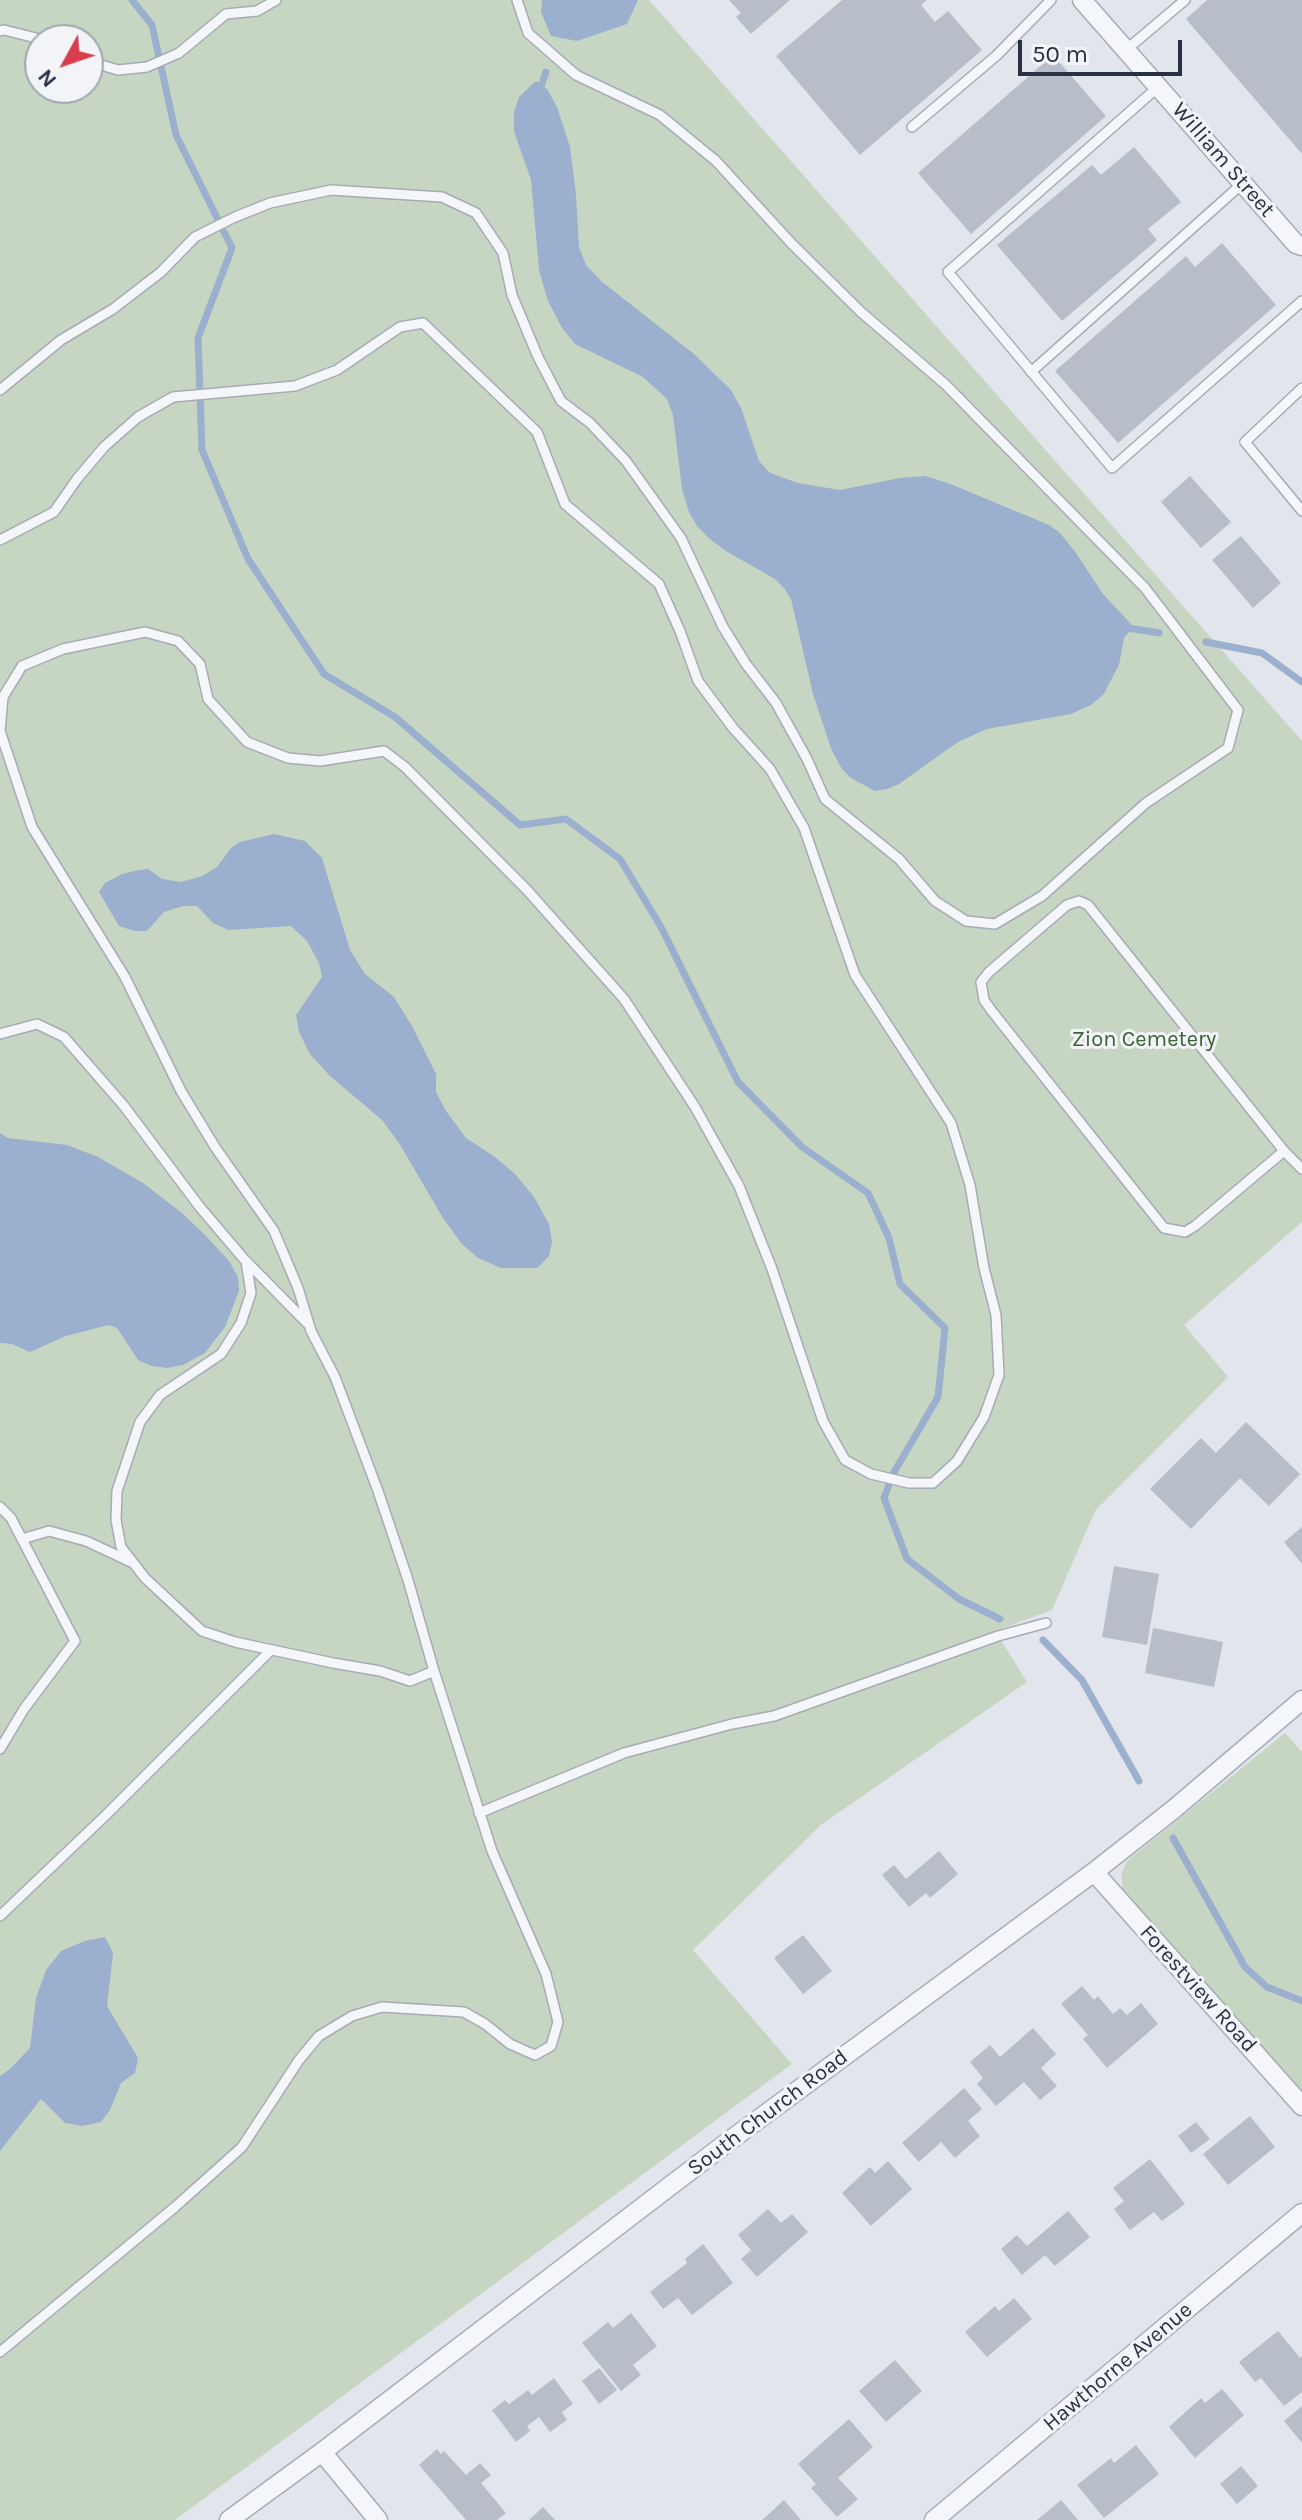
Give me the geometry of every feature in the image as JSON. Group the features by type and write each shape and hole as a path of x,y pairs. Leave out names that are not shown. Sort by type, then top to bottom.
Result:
{"street":[{"name":"William Street","path":"1082,0 1296,244 1302,246"},
{"name":"South Church Road","path":"229,2520 725,2144 1094,1872 1174,1809 1302,1700"},
{"name":"Forestview Road","path":"1094,1872 1302,2106"},
{"name":"Hawthorne Avenue","path":"934,2520 1302,2213"},
{"path":"322,2452 378,2520"}],"lane":[{"path":"104,66 118,70 147,67 173,56 226,14 257,11 276,0"},
{"path":"0,390 61,340 125,300 161,272 195,237 233,218 270,203 331,190 442,197 476,213 503,253 512,295 538,357 561,401 590,423 626,461 681,538 723,627 776,703 825,799 899,859 935,901 966,921 995,924 1042,896 1146,803 1228,748 1238,710 1145,588 946,385 861,312 792,244 716,161 660,115 576,75 528,33 517,0"},
{"path":"912,127 996,56 1051,0"},
{"path":"1126,50 1185,0"},
{"path":"0,31 24,36"},
{"path":"1158,87 948,272 1112,468 1302,301"},
{"path":"1031,372 1243,183"},
{"path":"0,540 54,512 104,447 138,417 173,397 295,386 337,370 400,327 423,323 537,432 565,504 659,584 698,681 733,728 770,769 804,828 855,975 951,1123 970,1185 984,1268 996,1315 999,1375 984,1417 957,1461 933,1483 905,1483 876,1475 845,1460 823,1421 772,1269 739,1186 695,1107 624,999 527,890 405,767 384,751 320,761 288,758 247,742 208,699 200,664 178,641 145,632 63,649 22,666 3,697 0,731 32,827 125,977 181,1091 215,1147 274,1231 298,1288 309,1325 335,1377 378,1491 479,1813 492,1851 546,1974 558,2022 551,2046 535,2055 510,2044 464,2012 382,2007 352,2016 319,2036 299,2060 242,2147 175,2207 0,2352"},
{"path":"1302,388 1245,442 1302,511"},
{"path":"1284,1151 1195,1226 1185,1232 1164,1228 991,1010 984,1000 981,982 1067,905 1079,901 1088,905 1284,1151 1302,1169"},
{"path":"0,1034 37,1024 64,1037 124,1106 199,1206 246,1261 309,1325"},
{"path":"246,1261 251,1293 241,1323 221,1354 160,1395 140,1422 117,1491 116,1520 121,1547 166,1599 202,1631 271,1650 380,1671 410,1681 434,1671"},
{"path":"0,1507 11,1518 75,1641 24,1709 0,1749"},
{"path":"22,1539 49,1531 86,1541 134,1564"},
{"path":"479,1813 624,1753 774,1716 998,1636 1046,1623"},
{"path":"0,1916 271,1650"}],"green space":[{"name":"Zion Cemetery","path":"0,0 649,0 1302,741 1302,1222 1184,1325 1228,1377 1095,1511 1052,1610 995,1631 1027,1682 822,1824 693,1950 792,2064 175,2520 0,2520"},
{"path":"1285,1733 1302,1752 1302,2096 1131,1904 1123,1889 1121,1875 1127,1861"}],"water":[{"path":"542,0 638,0 627,24 577,41 551,36 541,12"},
{"path":"536,81 547,89 557,107 570,147 579,247 586,265 601,281 694,354 731,390 741,408 759,461 770,473 798,483 840,490 925,476 1049,525 1060,533 1103,594 1131,624 1124,638 1119,665 1103,695 1091,705 1071,714 987,729 958,742 899,784 887,789 875,791 851,778 842,769 832,751 813,694 791,599 775,579 710,539 689,512 682,489 673,415 667,399 643,377 575,344 562,328 548,301 539,270 531,180 514,131 514,112 519,97"},
{"path":"274,834 305,841 322,858 350,950 365,974 394,997 412,1026 436,1074 436,1092 446,1111 466,1138 515,1174 534,1197 549,1224 552,1242 549,1256 537,1268 501,1268 478,1258 461,1243 382,1120 329,1075 310,1054 299,1032 296,1015 322,977 319,963 307,941 291,926 228,930 213,923 197,906 183,906 164,912 147,931 134,931 119,926 99,892 105,883 139,870 148,869 162,879 181,882 202,876 217,867 231,848 240,842"},
{"path":"0,1133 8,1138 67,1145 98,1157 143,1183 206,1236 229,1261 238,1277 239,1291 225,1327 205,1353 183,1365 167,1368 152,1366 138,1360 117,1328 109,1325 66,1336 30,1352 12,1344 0,1343"},
{"path":"105,1937 113,1953 107,2006 138,2058 135,2073 121,2083 110,2110 101,2122 82,2126 65,2123 41,2099 0,2151 0,2076 30,2048 36,1998 46,1970 61,1951"}],"building":[{"path":"729,0 790,0 751,34 736,17 741,13"},
{"path":"842,0 927,0 921,5 935,22 948,11 982,50 860,155 776,56"},
{"path":"1207,0 1302,0 1302,154 1186,19"},
{"path":"1053,55 1106,116 971,234 918,173"},
{"path":"1134,147 1181,202 1148,229 1157,240 1062,321 997,245 1092,165 1101,175"},
{"path":"1222,243 1276,305 1118,443 1055,371 1186,256 1195,267"},
{"path":"1190,476 1231,522 1201,548 1161,502"},
{"path":"1241,536 1281,583 1253,608 1212,560"},
{"path":"1246,1422 1300,1474 1269,1506 1240,1478 1191,1529 1150,1489 1201,1438 1216,1453"},
{"path":"1302,1527 1302,1564 1284,1542"},
{"path":"1114,1566 1159,1574 1147,1645 1102,1637"},
{"path":"1153,1628 1223,1642 1214,1687 1145,1673"},
{"path":"939,1851 958,1874 930,1898 926,1893 909,1907 882,1875 894,1865 906,1879"},
{"path":"803,1935 832,1971 803,1994 774,1958"},
{"path":"1082,1986 1094,2000 1098,1996 1113,2014 1120,2008 1127,2015 1141,2003 1158,2024 1107,2068 1083,2039 1088,2035 1061,2004"},
{"path":"1033,2028 1056,2054 1041,2068 1057,2086 1040,2100 1024,2082 996,2106 977,2084 983,2078 970,2062 990,2045 1000,2057"},
{"path":"964,2088 982,2109 968,2121 980,2136 955,2158 941,2142 919,2162 902,2143"},
{"path":"1250,2116 1275,2147 1228,2185 1203,2154"},
{"path":"1196,2122 1210,2139 1191,2153 1178,2136"},
{"path":"1150,2159 1185,2204 1162,2221 1154,2212 1130,2230 1114,2209 1124,2201 1113,2188"},
{"path":"888,2161 912,2189 871,2226 842,2193 870,2167 875,2173"},
{"path":"768,2209 781,2223 792,2214 808,2232 757,2277 741,2259 751,2250 738,2235"},
{"path":"1068,2211 1090,2237 1055,2266 1045,2255 1022,2275 1001,2249 1017,2235 1027,2246"},
{"path":"703,2244 733,2283 692,2315 678,2298 663,2309 650,2292 687,2263 685,2259"},
{"path":"1014,2298 1032,2319 987,2357 965,2332 995,2306 999,2311"},
{"path":"631,2313 657,2346 633,2365 641,2375 621,2391 582,2343 608,2322 613,2328"},
{"path":"1278,2331 1300,2358 1302,2356 1302,2392 1284,2406 1261,2378 1255,2382 1239,2362"},
{"path":"895,2360 922,2391 886,2422 859,2391"},
{"path":"599,2368 617,2390 599,2404 582,2381"},
{"path":"554,2378 573,2404 562,2412 567,2420 550,2432 539,2417 527,2426 530,2431 516,2442 492,2410 505,2400 509,2404 528,2390 532,2395"},
{"path":"1222,2389 1244,2415 1195,2458 1169,2427 1201,2398 1205,2403"},
{"path":"1302,2406 1302,2443 1284,2421"},
{"path":"849,2419 873,2447 838,2478 858,2499 837,2517 811,2488 816,2484 798,2464"},
{"path":"1136,2445 1159,2474 1104,2518 1077,2485 1111,2458 1114,2463"},
{"path":"437,2449 441,2454 444,2451 466,2475 480,2463 491,2475 481,2483 506,2513 497,2520 466,2520 419,2465"},
{"path":"1241,2466 1258,2486 1237,2504 1220,2484"},
{"path":"784,2500 801,2520 762,2520"},
{"path":"1061,2500 1078,2520 1037,2520"},
{"path":"543,2507 555,2520 529,2520"}],"waterway":[{"path":"132,0 152,25 176,135 232,248 198,338 202,450 248,559 324,674 395,717 520,825 566,819 620,859 661,927 738,1082 802,1147 868,1193 889,1238 900,1284 945,1328 938,1397 893,1474 884,1498 907,1559 959,1599 1000,1619"},
{"path":"539,92 546,72"},
{"path":"1122,627 1159,633"},
{"path":"1206,642 1262,653 1302,682"},
{"path":"1043,1640 1082,1680 1139,1781"},
{"path":"1173,1838 1245,1967 1267,1987 1302,2001"}]}
